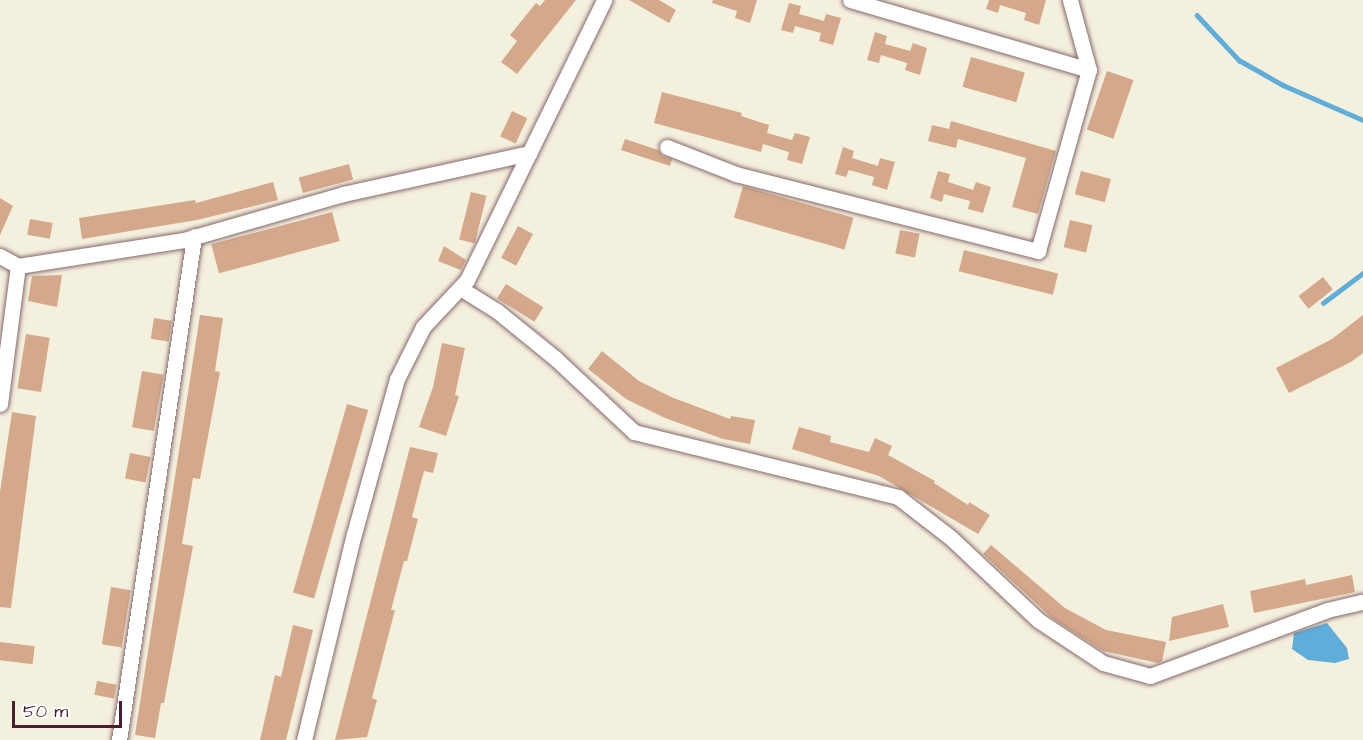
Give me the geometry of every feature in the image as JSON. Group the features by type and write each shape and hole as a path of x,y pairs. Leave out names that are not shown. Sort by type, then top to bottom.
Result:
{"street":[{"path":"304,740 354,534 397,379 423,327 467,280 604,0"},
{"path":"850,0 1089,70"},
{"path":"667,147 736,174 1038,251 1089,70 1070,0"},
{"path":"0,256 18,266 194,237 343,194 530,153"},
{"path":"119,740 194,237"},
{"path":"0,404 18,266"},
{"path":"460,288 497,311 556,359 634,432 898,497 951,538 1038,620 1103,663 1150,676 1327,610 1363,602"}],"water":[{"path":"1327,623 1347,648 1349,659 1335,663 1308,660 1292,649 1294,633"}],"building":[{"path":"545,0 576,0 517,74 501,62 517,41 510,35 536,3 540,6"},
{"path":"629,0 659,0 676,10 669,23"},
{"path":"713,0 757,0 750,23 735,18 737,11 712,3"},
{"path":"989,0 1046,0 1039,25 1024,20 1026,13 1000,5 998,13 986,9"},
{"path":"789,3 801,6 799,14 824,21 826,14 841,18 833,45 819,41 821,33 795,26 793,33 781,30"},
{"path":"875,32 887,36 885,44 910,51 913,43 927,48 920,75 905,70 907,63 881,55 879,63 867,60"},
{"path":"971,57 1025,72 1016,102 962,87"},
{"path":"1107,71 1133,80 1113,139 1087,130"},
{"path":"662,92 742,113 741,116 769,125 767,133 792,140 795,133 810,137 802,164 787,160 789,152 763,144 761,152 654,123"},
{"path":"512,111 527,118 516,144 500,136"},
{"path":"951,121 1056,151 1038,214 1012,207 1026,158 958,139 956,148 928,141 932,125 949,129"},
{"path":"625,139 658,150 663,156 672,159 670,166 621,150"},
{"path":"843,147 854,151 852,158 878,166 880,158 895,162 887,190 872,185 874,177 849,170 846,177 835,174"},
{"path":"349,164 353,179 303,193 299,177"},
{"path":"938,171 950,174 948,182 973,190 976,182 991,187 983,213 968,209 970,201 944,194 942,202 930,198"},
{"path":"1081,171 1111,179 1105,202 1075,194"},
{"path":"273,182 278,200 197,220 82,239 79,218 195,200 196,203"},
{"path":"743,186 854,218 844,249 734,218"},
{"path":"471,192 487,196 475,243 459,240"},
{"path":"0,198 13,206 0,235"},
{"path":"332,212 340,241 219,273 211,244"},
{"path":"30,219 53,223 50,239 27,235"},
{"path":"1070,220 1092,225 1086,252 1064,247"},
{"path":"518,226 533,234 516,266 501,258"},
{"path":"900,230 920,234 915,257 895,254"},
{"path":"444,246 466,260 461,270 438,261"},
{"path":"964,250 1058,273 1053,295 959,271"},
{"path":"62,275 57,307 28,301 32,276"},
{"path":"1323,277 1333,290 1308,309 1299,296"},
{"path":"506,284 543,307 534,322 497,298"},
{"path":"200,315 223,318 215,371 220,372 200,479 193,478 182,544 193,546 164,703 161,703 155,738 135,735"},
{"path":"1363,315 1363,353 1351,362 1289,393 1276,368 1332,339"},
{"path":"154,318 172,321 168,342 151,339"},
{"path":"26,334 50,338 41,392 17,388"},
{"path":"442,343 465,348 455,395 459,396 446,436 419,427 433,387"},
{"path":"602,351 639,381 671,397 730,419 731,416 755,420 750,444 723,439 665,418 626,399 588,369"},
{"path":"142,371 164,375 154,431 132,427"},
{"path":"347,404 368,410 314,598 293,592"},
{"path":"12,412 36,416 11,608 0,607 0,492"},
{"path":"799,427 831,436 830,442 869,452 875,438 892,446 888,455 935,481 934,483 968,505 969,502 990,515 978,534 879,476 792,449"},
{"path":"410,447 438,453 433,473 424,471 412,517 418,519 391,610 395,610 372,698 377,700 367,737 335,740"},
{"path":"130,453 151,457 146,483 125,479"},
{"path":"991,545 1065,608 1106,630 1166,642 1162,661 1158,663 1103,651 1052,618 983,554"},
{"path":"1352,575 1355,592 1254,613 1250,591 1305,579 1306,585"},
{"path":"111,587 131,590 122,647 102,644"},
{"path":"1223,604 1229,627 1169,641 1172,617"},
{"path":"293,625 313,630 286,740 260,740 275,675 281,677"},
{"path":"0,642 35,646 33,664 0,660"},
{"path":"97,681 117,685 114,699 94,695"}],"waterway":[{"path":"1197,15 1239,60 1283,85 1363,120"},
{"path":"1323,303 1363,273"}]}
